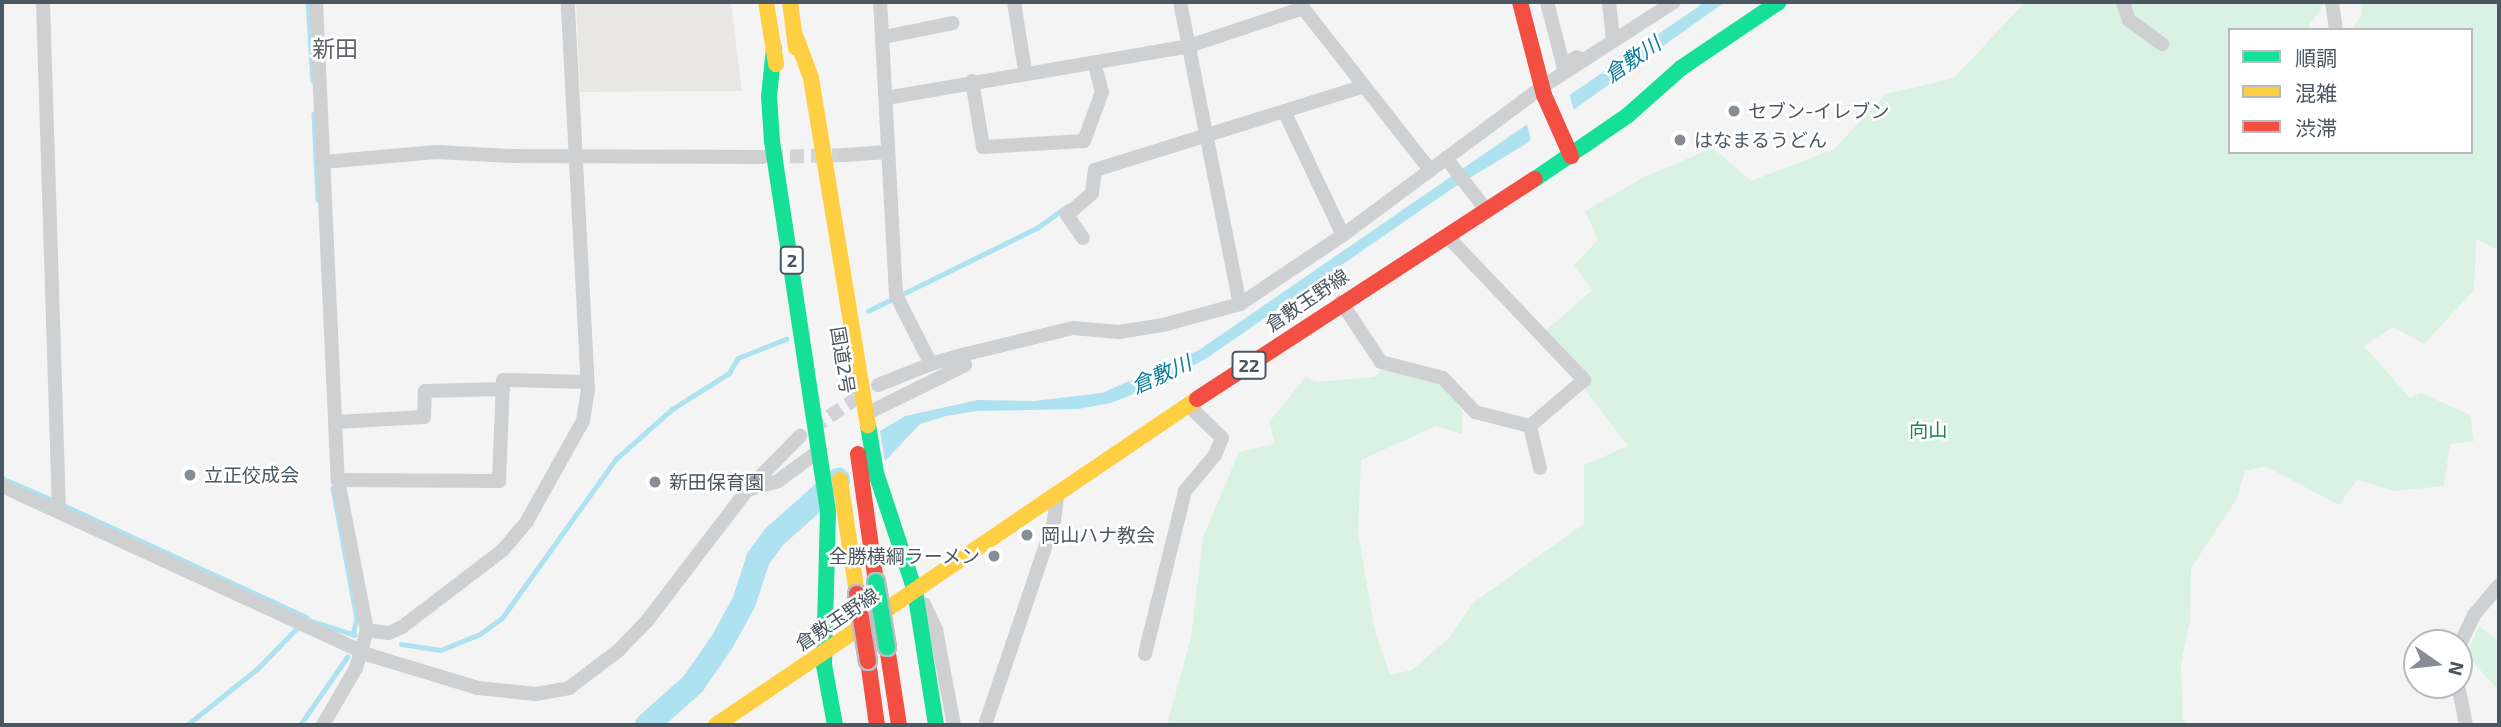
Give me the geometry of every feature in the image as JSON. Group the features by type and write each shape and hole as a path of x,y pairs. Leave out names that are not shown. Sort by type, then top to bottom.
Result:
{"main road":[{"name":"国道2号","path":"766,2 877,725"},
{"name":"国道2号","path":"790,2 899,725"},
{"path":"1520,2 1543,91 1560,139 1571,156"},
{"name":"倉敷玉野線","path":"716,725 1340,302 1571,156 1627,116 1681,68 1779,2"},
{"name":"2","path":"794,32 810,78 876,473 915,591 936,725"},
{"name":"2","path":"774,48 769,96 772,141 828,512 824,654 835,725"}],"street":[{"path":"43,2 60,507"},
{"path":"316,2 338,480 367,630 362,651 323,725"},
{"path":"367,630 389,632 402,627 515,538 578,432 584,382 572,157 568,2"},
{"path":"880,2 897,298 931,363"},
{"path":"1013,2 1025,71"},
{"path":"1180,2 1240,304"},
{"path":"1547,2 1563,65 1579,56 1581,61"},
{"path":"1609,2 1613,40"},
{"path":"878,385 931,363 1073,328 1108,333 1163,325 1240,304 1343,235 1430,170 1448,161 1581,61 1674,2"},
{"path":"2123,2 2129,20 2162,44"},
{"path":"2332,2 2336,28"},
{"path":"886,98 1025,71 1189,46 1302,5 1430,170"},
{"path":"884,37 953,23"},
{"path":"972,81 983,147 1084,141 1102,92 1094,62"},
{"path":"1083,238 1067,215 1092,193 1095,170 1364,86"},
{"path":"1284,111 1343,235"},
{"path":"323,162 438,152 572,157 762,157"},
{"path":"845,155 887,152"},
{"path":"1448,161 1487,211"},
{"path":"1447,236 1584,380 1530,426"},
{"path":"1340,302 1381,362 1443,378 1475,412 1530,426"},
{"path":"868,413 965,365 961,355"},
{"path":"338,480 499,481 503,380 584,382"},
{"path":"336,422 424,417 425,391 503,389"},
{"path":"1145,654 1185,491 1215,455 1222,438 1189,405"},
{"path":"1530,426 1540,468"},
{"path":"2,486 60,507 362,651 478,688 536,694 569,688 634,637 747,491 800,436"},
{"path":"747,491 778,481 820,450"},
{"path":"985,725 1054,521 1057,496"},
{"path":"2467,629 2474,615 2499,585"},
{"path":"915,591 936,630 954,725"},
{"path":"2461,699 2466,725"}],"shaded area":[{"path":"576,2 731,2 742,91 580,92"}],"green space":[{"name":"向山","path":"2025,2 2326,2 2309,25 2310,28 2228,28 2228,154 2473,154 2473,28 2352,28 2362,15 2360,2 2499,2 2499,250 2476,239 2474,290 2424,344 2393,327 2364,346 2410,398 2421,393 2470,415 2474,441 2450,444 2444,486 2396,491 2357,480 2339,505 2265,466 2245,471 2236,500 2191,568 2190,621 2181,664 2183,719 2189,725 1167,725 1191,637 1203,537 1239,452 1275,444 1269,422 1306,377 1316,382 1374,377 1385,366 1441,380 1462,411 1462,434 1436,426 1361,460 1358,533 1375,632 1390,675 1412,670 1449,638 1474,602 1584,524 1584,465 1628,446 1542,334 1592,290 1574,265 1598,240 1585,211 1644,177 1713,148 1751,181 1834,149 1886,94 1954,78"},
{"path":"2479,626 2499,642 2499,691 2473,662 2473,640"}],"water":[{"path":"1705,2 1725,2 1524,145 1450,190 1207,358 1168,380 1111,403 1078,409 977,411 946,416 920,424 885,461 880,431 905,416 978,400 1034,401 1102,393 1199,350"}],"pier":[{"path":"1569,93 1575,115 1532,144 1527,124"}],"waterway":[{"path":"308,2 313,81"},
{"path":"314,114 318,200"},
{"path":"868,311 1037,228 1067,206"},
{"path":"401,644 441,650 480,634 502,618 616,459 671,410 729,373 738,358 786,339"},
{"path":"2,478 55,501"},
{"name":"倉敷川","path":"647,725 693,684 722,642 744,602 758,559 774,537 838,480"},
{"path":"333,488 357,619 353,635"},
{"path":"63,505 307,617"},
{"path":"305,619 355,635"},
{"path":"187,725 257,669 297,628"},
{"path":"300,725 347,657"}],"tunnel":[{"path":"769,157 845,155"},
{"path":"812,428 868,391"}],"traffic: fast":[{"path":"1535,179 1627,116 1681,68 1779,2"},
{"path":"774,48 769,96 772,141 828,512 824,665 835,725"},
{"path":"868,425 876,473 915,591 936,725"},
{"path":"876,582 887,647"}],"traffic: slow":[{"path":"766,2 776,64"},
{"path":"790,2 796,48"},
{"path":"794,32 811,78 868,425"},
{"path":"716,725 1197,399"},
{"path":"840,480 857,594"}],"traffic: jam":[{"path":"1520,2 1544,95 1571,156"},
{"path":"1197,399 1535,179"},
{"path":"858,454 876,582"},
{"path":"857,594 868,661"},
{"path":"887,647 899,725"},
{"path":"868,661 877,725"}],"place":[{"name":"セブン-イレブン","path":"1734,111"},
{"name":"はなまるうどん","path":"1680,140"},
{"name":"立正佼成会","path":"190,475"},
{"name":"新田保育園","path":"655,482"},
{"name":"岡山ハナ教会","path":"1027,535"},
{"name":"全勝横綱ラーメン","path":"994,556"}],"district":[{"name":"新田","path":"335,48"}]}
